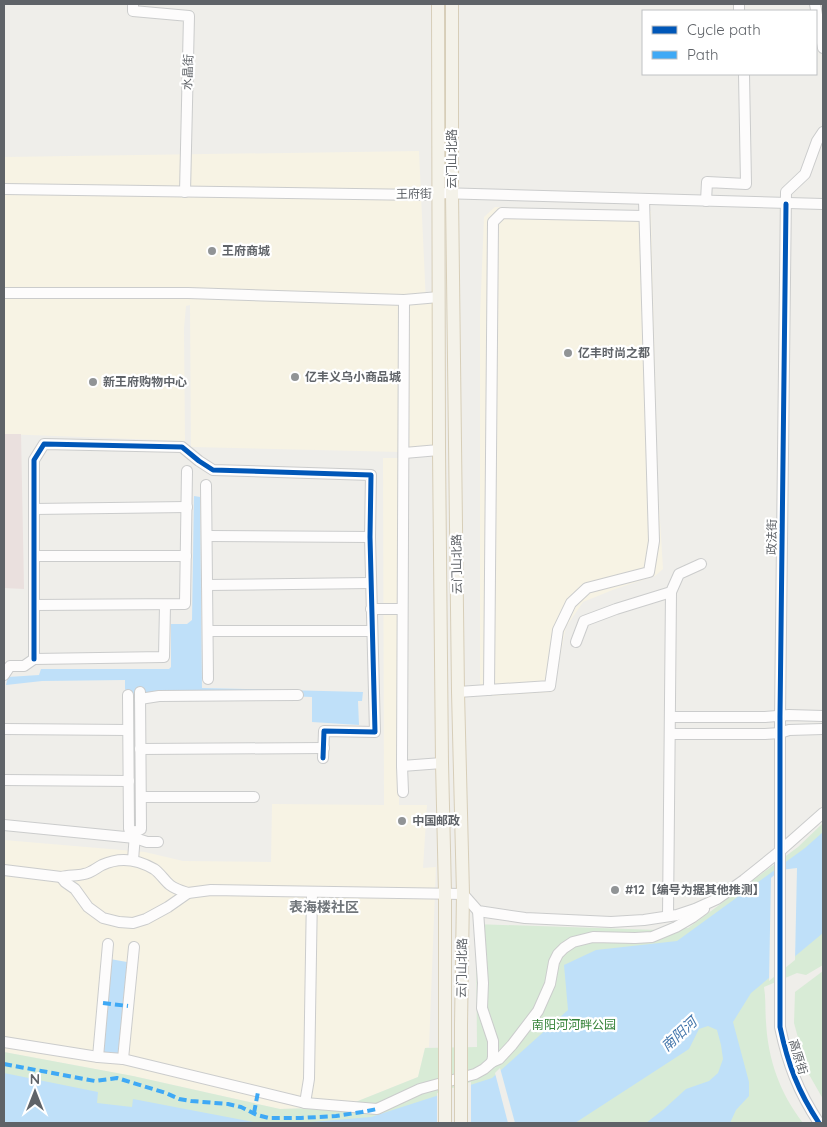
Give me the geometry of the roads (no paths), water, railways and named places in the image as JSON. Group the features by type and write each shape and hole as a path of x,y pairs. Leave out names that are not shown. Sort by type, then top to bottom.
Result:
{"main road":[{"name":"云门山北路","path":"438,4 446,194 463,894 461,1123"},
{"name":"云门山北路","path":"445,1123 445,893 439,450 440,297 446,194 452,4"}],"street":[{"name":"水晶街","path":"133,4 133,11 190,16 185,192"},
{"path":"817,15 823,48"},
{"path":"706,201 707,182 746,184 744,75"},
{"path":"786,204 786,192 805,174 817,141 823,132"},
{"name":"王府街","path":"4,189 446,194 823,204"},
{"path":"458,692 550,686 558,630 571,603 587,588 648,572 654,541 644,200"},
{"name":"政法街","path":"780,870 786,204"},
{"path":"489,690 493,222 502,213 644,216"},
{"path":"4,293 188,293 404,300 440,297"},
{"path":"403,792 404,300"},
{"path":"34,659 34,460 44,444 182,447 213,470 371,475 370,583 374,732 324,731 323,753 140,749"},
{"path":"404,453 439,450"},
{"path":"34,605 185,604 187,471"},
{"path":"206,485 208,678"},
{"path":"34,508 186,507"},
{"path":"206,536 370,537"},
{"path":"34,556 186,556"},
{"path":"668,916 671,592 679,574 701,564"},
{"path":"207,585 370,583"},
{"path":"576,642 584,621 671,592"},
{"path":"4,675 10,666 24,666 34,659 164,657 165,605"},
{"path":"371,610 402,609"},
{"path":"208,631 372,632"},
{"path":"128,695 130,829 135,835 147,842 158,842"},
{"path":"133,860 135,835 141,829 140,696 298,695"},
{"path":"671,717 823,716"},
{"path":"670,734 765,734 789,730 823,728"},
{"path":"4,729 128,730"},
{"path":"402,766 442,763"},
{"path":"4,780 129,781"},
{"path":"140,797 254,797"},
{"path":"4,1042 98,1057 123,1059 305,1104 377,1109 420,1089 475,1074 498,1059 507,1051 538,1011 550,984 554,962 558,954 573,942 593,937 652,937 676,927 744,880 823,813"},
{"path":"4,825 135,835"},
{"path":"4,870 61,876 86,874 112,861 133,860 152,868 171,886 188,894"},
{"name":"高原街","path":"780,870 780,1027 788,1061 797,1085 819,1123"},
{"path":"61,876 65,882 75,889 88,907 103,918 133,924 168,908 188,894 211,890 463,894 478,910 525,918 611,922 668,916 695,909 717,899"},
{"path":"305,1104 309,1079 312,892"},
{"path":"478,910 482,1008 493,1041 492,1062"},
{"path":"98,1057 108,944"},
{"path":"123,1059 134,947"}],"water":[{"path":"194,496 200,497 202,688 363,692 362,701 358,701 359,725 312,722 312,697 154,691 136,696 137,826 134,828 133,699 125,689 125,680 42,681 6,685 8,677 39,675 41,669 169,669 171,667 171,624 187,624 192,620"},
{"name":"南阳河","path":"823,832 823,933 751,993 733,1022 749,1082 749,1096 736,1110 730,1123 646,1123 686,1089 709,1081 718,1073 723,1059 721,1045 717,1030 708,1026 699,1029 689,1049 575,1123 299,1123 371,1117 492,1078 568,1010 564,965 596,950 677,941 805,848"},
{"path":"110,959 127,962 118,1055 102,1053"},
{"path":"4,1073 98,1092 97,1103 132,1107 133,1099 258,1123 4,1123"}],"place":[{"name":"王府商城","path":"212,251"},
{"name":"亿丰时尚之都","path":"568,353"},
{"name":"亿丰义乌小商品城","path":"295,377"},
{"name":"新王府购物中心","path":"93,382"},
{"name":"中国邮政","path":"402,821"},
{"name":"#12【编号为据其他推测】","path":"615,890"}],"district":[{"name":"表海楼社区","path":"324,907"}],"park label":[{"name":"南阳河河畔公园","path":"574,1025"}]}
